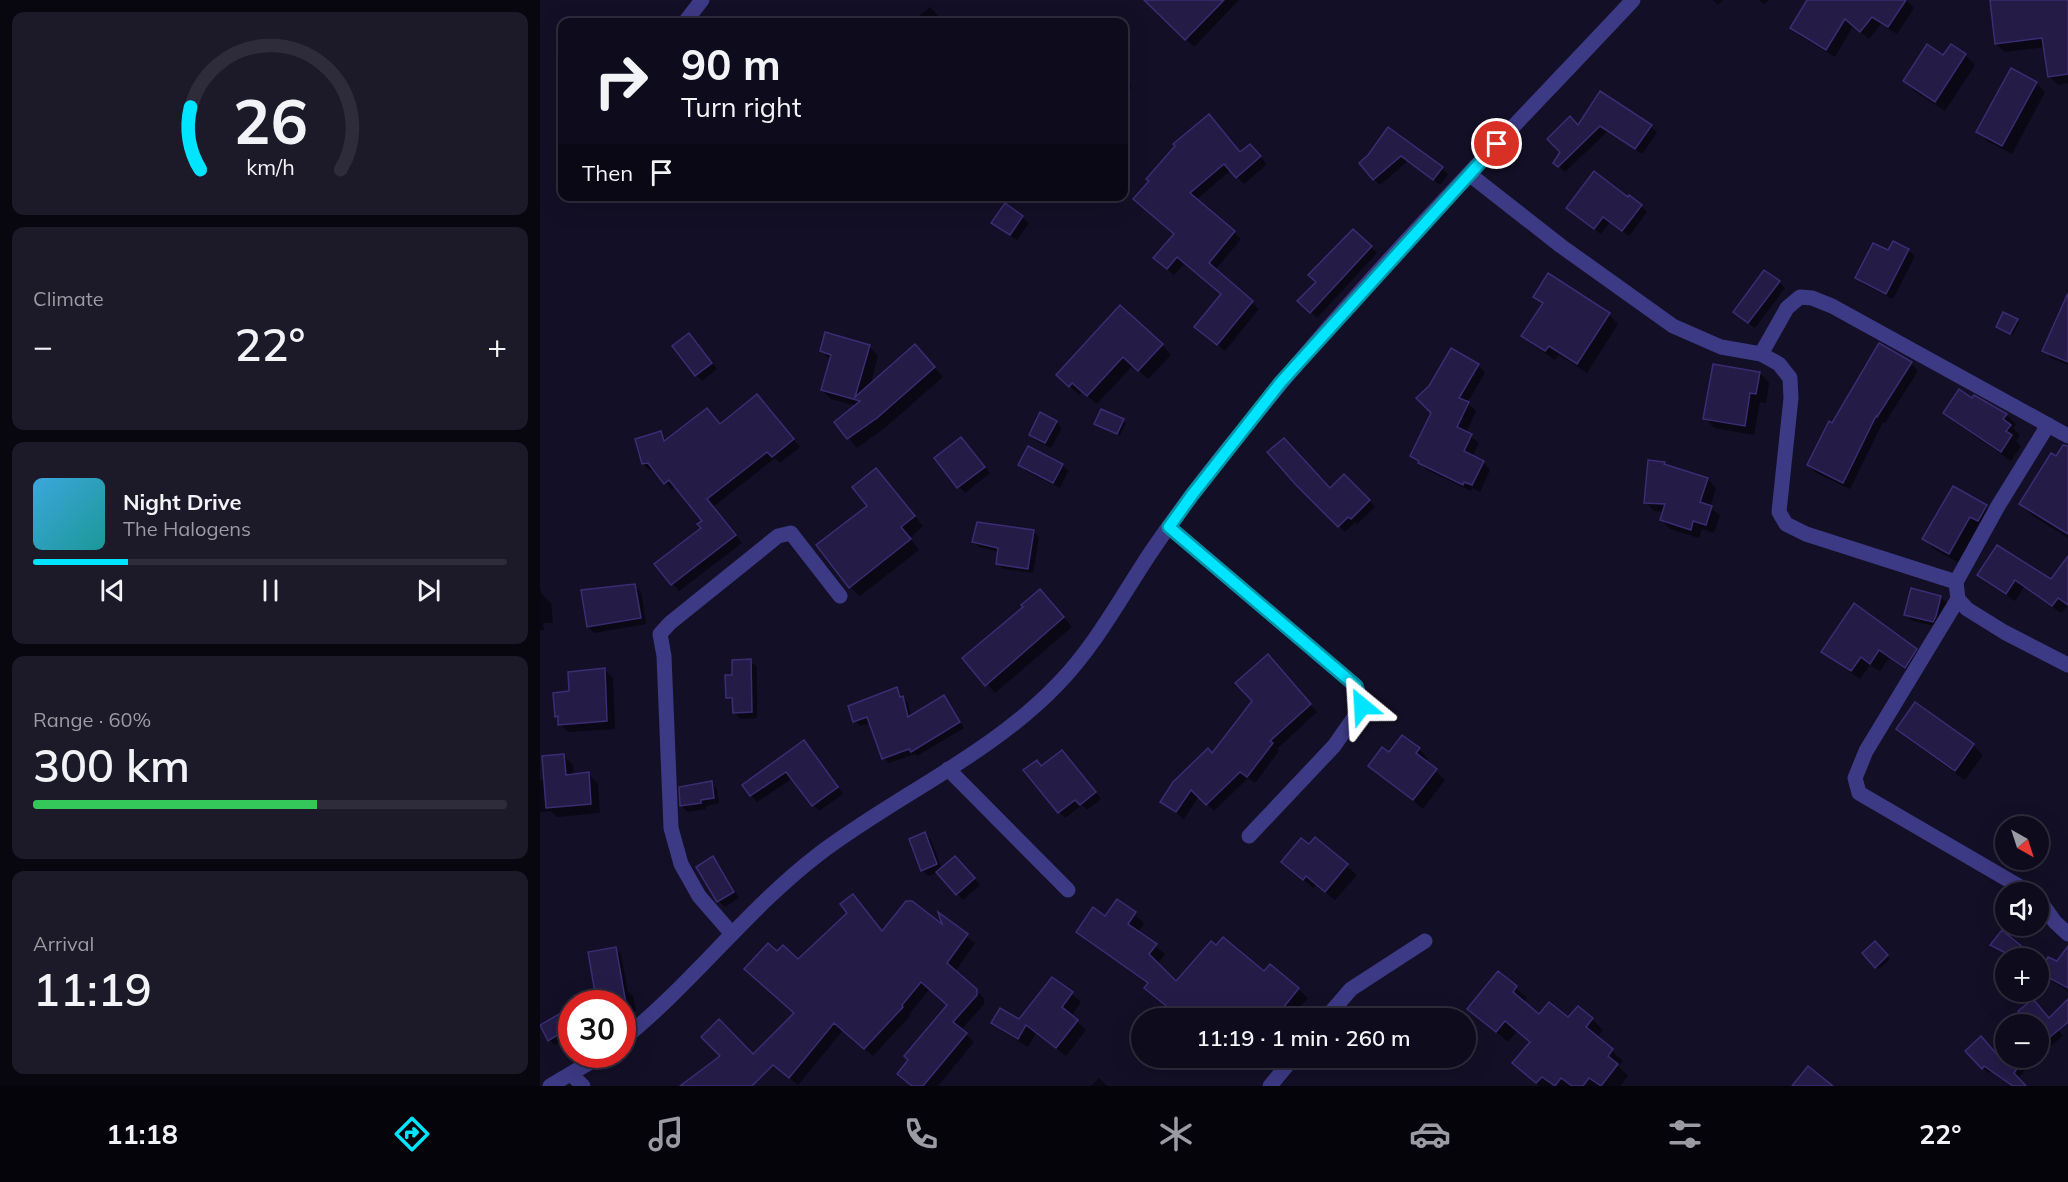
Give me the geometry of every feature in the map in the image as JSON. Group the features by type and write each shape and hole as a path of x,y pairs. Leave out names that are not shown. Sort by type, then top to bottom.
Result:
{"street":[{"path":"688,18 702,0"},
{"path":"636,1028 789,878 898,800 999,735 1030,711 1058,684 1101,630 1192,495 1281,382 1469,174 1633,0"},
{"path":"1469,174 1561,246 1673,326 1721,347 1761,354 1779,364 1790,378 1791,398 1779,512 1786,524 1806,534 1956,582"},
{"path":"1761,354 1787,308 1800,297 1812,298 1832,306 2068,436"},
{"path":"2048,425 1998,506 1956,582 1958,599 1967,609 2004,632 2068,665"},
{"path":"1169,527 1356,686 1362,706 1335,746 1249,836"},
{"path":"732,934 699,896 681,864 671,828 664,656 660,634 670,623 778,536 791,533 840,596"},
{"path":"1958,599 1866,751 1855,778 1859,793 2012,882"},
{"path":"948,769 1068,890"},
{"path":"2049,914 2068,934"},
{"path":"1335,1008 1351,989 1425,940"},
{"path":"550,1086 583,1068"},
{"path":"1270,1086 1285,1068"},
{"path":"572,1075 583,1086"}],"building":[{"path":"1144,0 1224,0 1185,40"},
{"path":"1807,0 1906,0 1888,27 1872,17 1860,32 1845,19 1826,50 1790,28"},
{"path":"1990,0 2068,0 2068,74 2048,77 2042,38 1995,44"},
{"path":"1927,44 1943,55 1951,44 1966,54 1935,102 1903,81"},
{"path":"2011,68 2037,82 2002,146 1976,132"},
{"path":"1600,91 1652,125 1635,149 1600,126 1558,167 1553,163 1560,152 1547,139 1570,116 1578,125"},
{"path":"1209,114 1240,152 1250,144 1261,156 1236,178 1224,164 1190,193 1235,231 1209,263 1253,301 1217,345 1194,327 1221,294 1177,257 1167,269 1153,258 1174,234 1133,199 1149,181 1146,179 1175,146 1173,144"},
{"path":"1388,127 1443,167 1433,180 1401,156 1373,180 1359,163 1368,155"},
{"path":"1594,171 1642,205 1622,231 1603,217 1594,229 1566,208"},
{"path":"1005,203 1023,216 1010,235 991,223"},
{"path":"1353,229 1372,246 1310,313 1297,301 1316,282 1308,275"},
{"path":"1893,241 1909,249 1886,294 1855,278 1873,243 1888,250"},
{"path":"1764,270 1780,281 1748,323 1733,312"},
{"path":"1548,273 1610,313 1577,364 1549,346 1545,351 1521,336 1543,303 1533,297"},
{"path":"2068,293 2068,362 2042,351"},
{"path":"1120,305 1163,344 1138,371 1123,357 1087,396 1072,383 1069,387 1056,375"},
{"path":"2003,312 2018,319 2010,334 1996,327"},
{"path":"825,332 870,345 855,397 915,344 935,367 877,418 847,439 834,422 860,401 821,390 831,355 820,351"},
{"path":"689,333 712,363 695,376 672,346"},
{"path":"1879,343 1912,362 1876,416 1843,483 1807,465 1829,421 1832,423"},
{"path":"1451,348 1479,364 1459,398 1469,402 1457,427 1472,434 1464,451 1484,461 1472,485 1464,482 1463,485 1418,463 1419,461 1410,456 1431,413 1416,398 1429,386"},
{"path":"1713,364 1760,372 1756,394 1750,393 1745,426 1703,419"},
{"path":"1959,389 1972,398 1974,395 2007,414 2003,419 2011,425 2006,431 2012,435 2001,452 1943,413"},
{"path":"757,394 794,439 772,457 767,452 707,499 736,535 671,585 654,564 701,528 697,524 702,521 669,480 664,484 648,463 642,464 635,439 661,431 664,441 707,408 720,424"},
{"path":"1101,409 1124,419 1117,434 1094,424"},
{"path":"1040,412 1057,421 1045,443 1029,435"},
{"path":"961,437 985,467 957,488 934,458"},
{"path":"1284,438 1330,488 1344,474 1370,500 1351,519 1348,517 1338,527 1267,452"},
{"path":"2063,445 2068,446 2068,534 2019,504 2051,453 2056,456"},
{"path":"1028,446 1063,464 1053,483 1018,465"},
{"path":"1648,460 1665,462 1664,464 1708,478 1700,502 1712,506 1706,525 1693,521 1691,530 1660,520 1665,504 1644,503"},
{"path":"876,468 915,516 901,527 911,539 849,588 816,545 867,506 852,487"},
{"path":"1953,486 1987,505 1978,521 1970,517 1949,554 1922,539"},
{"path":"977,522 1034,530 1028,569 996,564 998,548 972,542"},
{"path":"1997,545 2051,579 2068,556 2068,605 2058,598 2052,606 2015,580 2006,594 1977,575"},
{"path":"635,584 641,618 587,627 581,590"},
{"path":"1911,588 1941,596 1933,622 1904,615"},
{"path":"1040,589 1064,617 985,686 962,658 1023,607 1021,605"},
{"path":"1854,603 1917,649 1905,668 1879,650 1870,664 1861,657 1851,671 1821,652"},
{"path":"1268,654 1311,704 1270,741 1273,743 1247,777 1240,772 1206,805 1191,790 1176,812 1160,802 1173,782 1208,748 1212,753 1252,701 1235,683"},
{"path":"751,659 752,712 733,713 732,698 726,698 725,675 732,675 732,660"},
{"path":"605,668 607,721 558,725 553,693 569,691 568,672"},
{"path":"897,687 900,697 903,696 908,717 944,695 960,722 911,752 909,749 882,759 867,717 853,722 848,706"},
{"path":"1915,702 1974,744 1955,771 1896,729"},
{"path":"1402,735 1420,748 1416,753 1437,769 1413,800 1368,766 1382,747 1389,752"},
{"path":"804,740 838,787 812,806 786,772 750,796 742,785"},
{"path":"1062,750 1096,792 1080,805 1075,800 1058,813 1023,770 1037,760 1041,766"},
{"path":"564,754 566,775 589,772 591,804 546,808 542,756"},
{"path":"712,781 714,798 701,800 701,803 680,806 679,787"},
{"path":"925,832 937,864 921,871 909,839"},
{"path":"1315,837 1348,864 1325,892 1306,876 1303,880 1281,862 1301,838 1309,844"},
{"path":"713,856 734,892 717,902 696,867"},
{"path":"955,856 975,878 956,895 936,872"},
{"path":"853,894 882,931 906,901 912,901 942,924 938,912 968,934 947,963 977,989 977,995 953,1022 967,1033 923,1086 912,1086 897,1074 908,1060 904,1056 947,1005 921,982 902,1005 903,1007 864,1049 834,1023 789,1078 773,1065 752,1086 680,1086 720,1056 701,1037 719,1019 753,1054 794,1013 744,969 768,943 777,951 783,945 798,959 847,913 840,904"},
{"path":"1117,899 1136,912 1128,924 1157,944 1149,954 1176,981 1211,941 1216,945 1223,937 1264,971 1270,964 1299,988 1283,1008 1169,1008 1144,988 1148,983 1076,932 1093,907 1105,916"},
{"path":"1997,936 2009,936 2024,948 1996,948 1990,945"},
{"path":"1875,941 1888,955 1875,968 1862,953"},
{"path":"2068,946 2068,988 2049,978 2049,957 2057,961"},
{"path":"616,947 624,990 595,990 588,952"},
{"path":"1498,971 1517,986 1513,992 1539,1014 1549,1002 1568,1017 1578,1006 1593,1018 1586,1027 1613,1049 1608,1056 1618,1064 1601,1086 1589,1078 1583,1086 1572,1086 1561,1078 1555,1086 1542,1077 1536,1083 1512,1063 1530,1042 1505,1021 1496,1032 1476,1016 1476,1008 1468,1008"},
{"path":"1052,977 1073,992 1062,1007 1078,1020 1056,1048 1026,1025 1018,1039 991,1023 1000,1008 1019,1019"},
{"path":"2068,999 2068,1022 2049,1038 2049,1018"},
{"path":"2029,1002 2036,1002 2046,1014 2021,1014 2018,1011"},
{"path":"558,1015 558,1035 548,1041 540,1025"},
{"path":"1981,1036 1995,1052 1995,1068 2017,1068 2014,1073 2026,1086 2013,1086 1984,1066 1982,1069 1965,1051"},
{"path":"1808,1066 1833,1086 1792,1086"}],"route":[{"path":"1362,706 1356,686 1169,527 1281,382 1497,144"}]}
